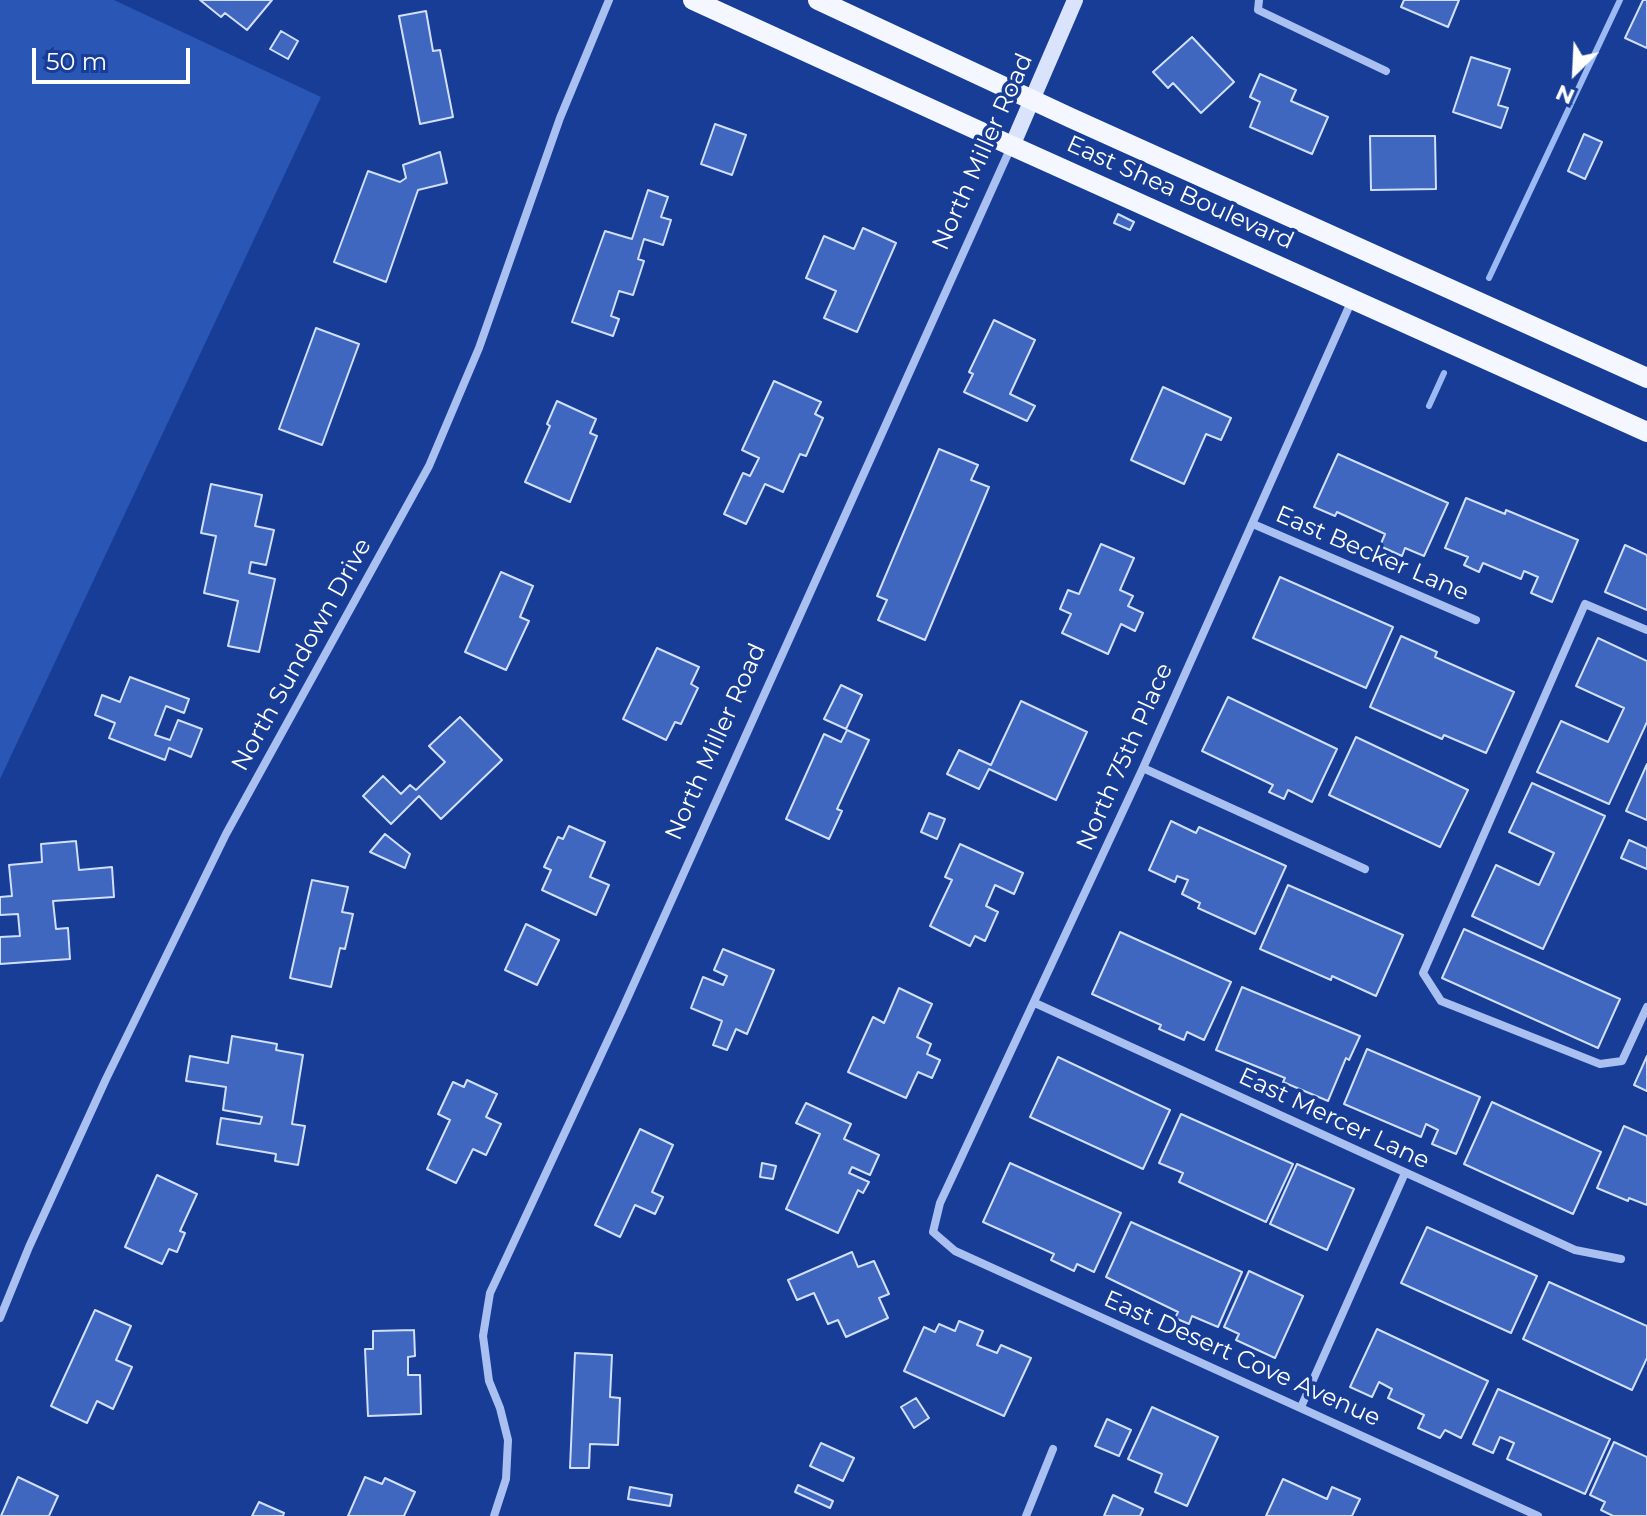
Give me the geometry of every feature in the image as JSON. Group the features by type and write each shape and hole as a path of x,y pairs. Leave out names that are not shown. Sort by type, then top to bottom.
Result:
{"main road":[{"name":"East Shea Boulevard","path":"693,0 1647,432"},
{"name":"East Shea Boulevard","path":"818,0 1647,378"}],"street":[{"name":"North Sundown Drive","path":"0,1318 106,1079 226,834 429,466 479,348 560,118 609,0"},
{"name":"North Miller Road","path":"494,1516 506,1479 508,1440 489,1381 483,1336 490,1293 628,996 1075,0"},
{"path":"1259,0 1258,10 1386,71"},
{"name":"North 75th Place","path":"933,1232 940,1203 1143,768 1353,298"},
{"name":"East Becker Lane","path":"1253,524 1476,620"},
{"path":"1647,630 1585,604 1423,973 1441,1001 1600,1064 1622,1061 1647,1007"},
{"path":"1143,768 1365,869"},
{"name":"East Mercer Lane","path":"1035,1003 1575,1250 1621,1259"},
{"path":"1301,1407 1405,1173"},
{"name":"East Desert Cove Avenue","path":"933,1232 955,1251 1538,1516"},
{"path":"1026,1516 1053,1449"}],"shaded area":[{"path":"0,0 114,0 321,97 0,779"}],"building":[{"path":"200,0 272,0 247,30 225,13 221,17"},
{"path":"1404,0 1459,0 1448,27 1401,7"},
{"path":"1643,0 1647,0 1647,48 1625,38"},
{"path":"426,11 433,51 440,50 453,117 420,124 399,16"},
{"path":"281,31 298,41 288,59 270,49"},
{"path":"1192,37 1234,82 1201,113 1173,83 1168,88 1153,72"},
{"path":"1471,57 1510,69 1498,105 1508,108 1501,128 1453,112"},
{"path":"1260,74 1296,90 1291,101 1328,117 1312,154 1250,127 1260,102 1250,97"},
{"path":"715,124 746,135 732,175 701,164"},
{"path":"1584,134 1602,142 1585,179 1568,171"},
{"path":"1370,136 1435,136 1436,189 1371,190"},
{"path":"440,152 447,183 418,190 386,282 334,262 368,171 400,182 406,178 403,165"},
{"path":"648,190 668,197 661,217 671,220 663,245 644,239 638,259 644,261 633,295 619,291 611,316 619,319 613,336 572,322 605,231 632,239"},
{"path":"1118,214 1134,222 1130,230 1114,223"},
{"path":"863,228 896,243 857,332 824,318 836,291 806,278 824,236 854,249"},
{"path":"994,320 1035,340 1010,394 1035,406 1027,421 964,392 973,374 969,372"},
{"path":"316,328 359,344 322,445 279,429"},
{"path":"774,381 821,402 815,414 823,418 806,456 800,454 783,492 765,484 746,524 724,514 743,473 750,476 759,458 742,450"},
{"path":"1163,387 1231,418 1221,440 1206,434 1184,484 1131,460"},
{"path":"557,401 596,419 590,433 597,436 570,502 525,482 550,426 547,424"},
{"path":"939,449 978,465 971,480 989,487 925,640 878,620 887,600 877,596"},
{"path":"1338,454 1448,503 1424,556 1405,548 1402,556 1380,546 1385,534 1337,512 1335,516 1314,507"},
{"path":"211,484 262,495 255,526 274,530 266,565 251,562 249,573 275,579 259,652 228,646 238,601 204,593 216,536 201,533"},
{"path":"1466,498 1505,514 1506,510 1578,540 1552,602 1531,593 1538,577 1524,571 1521,579 1483,563 1479,572 1464,565 1468,557 1445,548"},
{"path":"1101,544 1134,558 1120,590 1133,596 1128,606 1143,613 1135,631 1121,624 1108,654 1062,633 1071,614 1060,609 1068,590 1079,594"},
{"path":"1625,545 1647,555 1647,610 1605,592"},
{"path":"501,572 533,586 520,617 529,621 506,670 465,652"},
{"path":"1280,577 1393,627 1366,688 1253,638"},
{"path":"1401,636 1437,652 1435,657 1514,692 1486,753 1444,735 1442,739 1370,707"},
{"path":"1598,638 1647,661 1647,722 1609,804 1537,772 1561,721 1608,742 1624,708 1576,686"},
{"path":"657,648 699,667 691,684 698,688 681,724 675,722 666,740 623,719"},
{"path":"130,677 189,699 184,713 166,706 155,735 170,740 178,720 202,729 191,757 169,748 165,760 109,738 115,723 95,715 102,695 120,702"},
{"path":"841,685 862,695 846,729 824,719"},
{"path":"1228,697 1337,749 1312,802 1288,790 1284,799 1269,792 1273,785 1202,751"},
{"path":"1021,701 1087,732 1056,800 989,769 979,789 947,774 959,750 991,765"},
{"path":"460,717 502,760 441,819 419,796 391,824 363,796 383,776 401,794 410,785 416,790 445,762 429,746"},
{"path":"847,730 869,740 837,809 842,811 829,839 786,819 824,734 841,742"},
{"path":"1356,737 1468,790 1440,847 1329,795"},
{"path":"1647,764 1647,820 1626,811"},
{"path":"1532,783 1605,816 1543,949 1472,916 1496,865 1539,885 1554,853 1509,832"},
{"path":"929,813 945,819 937,839 921,832"},
{"path":"1171,821 1196,833 1199,827 1286,866 1255,934 1198,908 1200,903 1182,894 1188,880 1177,876 1175,882 1149,870"},
{"path":"569,826 605,842 590,877 609,885 596,915 542,890 551,870 544,867 558,837 563,839"},
{"path":"385,834 410,854 405,868 370,852"},
{"path":"1629,840 1647,848 1647,869 1621,858"},
{"path":"76,841 79,870 112,867 114,897 53,901 56,929 68,928 70,959 0,964 0,937 20,936 18,914 0,915 0,897 12,896 9,865 42,862 41,844"},
{"path":"960,844 1023,873 1014,894 995,885 986,906 998,912 985,941 975,936 970,946 930,926 952,880 945,877"},
{"path":"312,880 348,887 342,912 353,914 345,949 340,948 331,987 290,978"},
{"path":"1288,885 1403,935 1376,996 1260,949"},
{"path":"526,924 559,940 537,985 505,970"},
{"path":"1464,929 1620,999 1598,1048 1442,978"},
{"path":"1120,932 1231,982 1204,1040 1187,1032 1184,1040 1159,1029 1161,1025 1092,994"},
{"path":"723,949 774,970 747,1034 736,1029 727,1050 713,1045 722,1021 691,1008 703,977 723,985 727,976 714,970"},
{"path":"1242,987 1360,1036 1349,1060 1346,1058 1328,1101 1283,1082 1285,1078 1216,1050"},
{"path":"899,988 932,1004 917,1037 931,1044 927,1054 940,1060 932,1078 918,1072 906,1098 848,1072 873,1017 884,1023"},
{"path":"232,1036 277,1044 276,1050 303,1055 292,1124 305,1126 298,1165 275,1161 276,1154 217,1144 221,1118 260,1124 262,1117 223,1110 226,1087 186,1081 190,1056 228,1063"},
{"path":"1367,1049 1480,1097 1456,1154 1432,1144 1438,1130 1426,1124 1421,1137 1344,1104"},
{"path":"1647,1056 1647,1091 1634,1085"},
{"path":"1058,1057 1170,1110 1143,1169 1030,1117"},
{"path":"467,1080 497,1094 486,1117 501,1124 486,1155 473,1149 456,1183 427,1169 450,1120 438,1114 453,1082 464,1087"},
{"path":"1492,1102 1601,1152 1573,1214 1464,1164"},
{"path":"806,1103 851,1124 844,1139 879,1155 870,1175 852,1167 849,1173 869,1182 863,1193 858,1190 838,1233 786,1209 820,1134 796,1123"},
{"path":"1181,1114 1293,1164 1266,1222 1179,1182 1183,1173 1159,1163"},
{"path":"1624,1126 1647,1136 1647,1205 1597,1188"},
{"path":"640,1129 673,1145 652,1192 663,1197 655,1214 635,1205 620,1237 595,1225"},
{"path":"762,1163 776,1166 773,1179 760,1177"},
{"path":"1010,1163 1121,1213 1094,1272 1077,1264 1074,1271 1051,1260 1054,1254 983,1222"},
{"path":"1297,1164 1354,1189 1327,1250 1270,1224"},
{"path":"157,1175 197,1194 180,1231 185,1233 177,1252 169,1249 162,1264 125,1247"},
{"path":"1131,1222 1242,1272 1218,1327 1192,1316 1189,1324 1175,1318 1178,1312 1106,1277"},
{"path":"1427,1227 1537,1276 1511,1333 1401,1283"},
{"path":"852,1252 858,1267 874,1261 889,1294 879,1298 888,1318 846,1337 838,1320 828,1324 814,1293 797,1300 788,1280"},
{"path":"1249,1271 1303,1296 1275,1358 1236,1340 1239,1334 1224,1327"},
{"path":"1549,1282 1647,1326 1647,1358 1632,1390 1523,1339"},
{"path":"95,1310 131,1326 116,1360 132,1367 113,1409 97,1401 87,1423 51,1406"},
{"path":"959,1321 983,1331 977,1345 997,1353 1001,1345 1031,1358 1004,1416 904,1371 924,1327 935,1332 939,1324 955,1331"},
{"path":"1377,1329 1488,1381 1461,1438 1445,1430 1440,1438 1418,1428 1424,1415 1388,1398 1392,1389 1379,1382 1372,1397 1350,1387"},
{"path":"414,1330 415,1356 408,1357 408,1375 420,1375 421,1414 368,1416 365,1349 373,1349 373,1331"},
{"path":"575,1353 612,1355 610,1397 620,1398 618,1445 590,1444 589,1468 570,1468"},
{"path":"1498,1389 1610,1439 1585,1494 1507,1459 1514,1443 1500,1437 1493,1453 1473,1444"},
{"path":"916,1398 929,1418 914,1428 901,1407"},
{"path":"1152,1407 1218,1437 1187,1506 1155,1492 1162,1474 1128,1459"},
{"path":"1107,1419 1131,1430 1119,1456 1095,1446"},
{"path":"1614,1442 1647,1457 1647,1516 1613,1516 1601,1510 1605,1502 1590,1495"},
{"path":"821,1443 854,1458 843,1481 810,1466"},
{"path":"18,1477 58,1496 49,1516 1,1516"},
{"path":"365,1477 382,1484 385,1478 415,1492 404,1516 348,1516"},
{"path":"1283,1479 1327,1499 1332,1487 1360,1499 1352,1516 1266,1516"},
{"path":"798,1485 833,1501 830,1508 795,1492"},
{"path":"630,1487 672,1495 670,1506 628,1499"},
{"path":"1113,1495 1143,1509 1140,1516 1104,1516"},
{"path":"259,1502 284,1513 283,1516 252,1516"}],"waterway":[{"path":"1489,278 1620,0"},
{"path":"1429,406 1444,373"}]}
